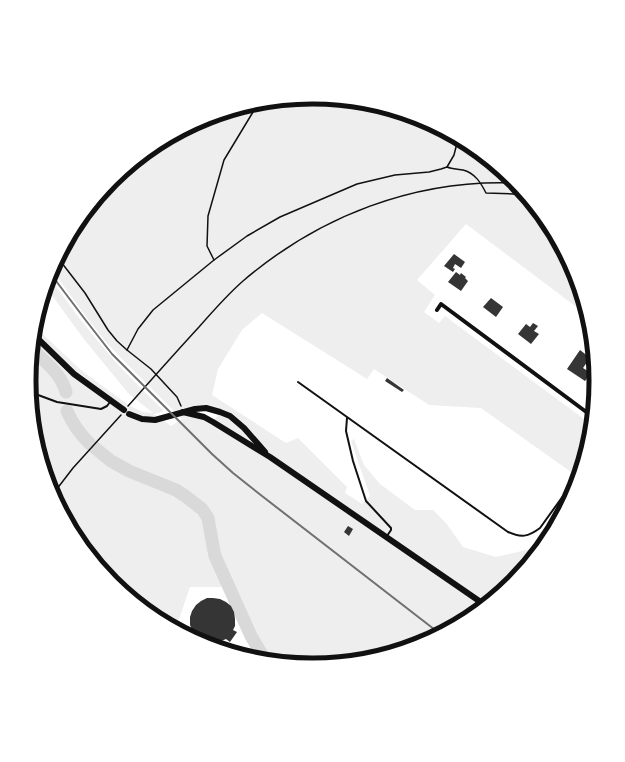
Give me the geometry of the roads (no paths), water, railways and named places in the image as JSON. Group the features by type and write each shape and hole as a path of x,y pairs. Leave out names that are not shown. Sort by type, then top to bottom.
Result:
{"main road":[{"path":"39,340 74,374 125,412 142,419 155,420 195,408 206,408 220,412 230,416 244,428 270,457"},
{"path":"183,412 204,417 214,422 270,457 479,601"}],"street":[{"path":"437,310 441,304 587,413"}],"lane":[{"path":"298,382 508,532 516,536 525,536 540,528 565,494"},
{"path":"37,394 57,402 101,409 107,406 111,401"},
{"path":"347,418 346,431 353,461 366,501 391,528 387,537"}],"waterway":[{"path":"37,354 61,379 66,392"},
{"path":"67,411 77,429 90,444"},
{"path":"95,448 111,461 129,471 176,490 202,509 208,518 215,556 251,636 261,652"}],"railway":[{"path":"55,280 112,354 212,454 262,496 434,629"}]}
